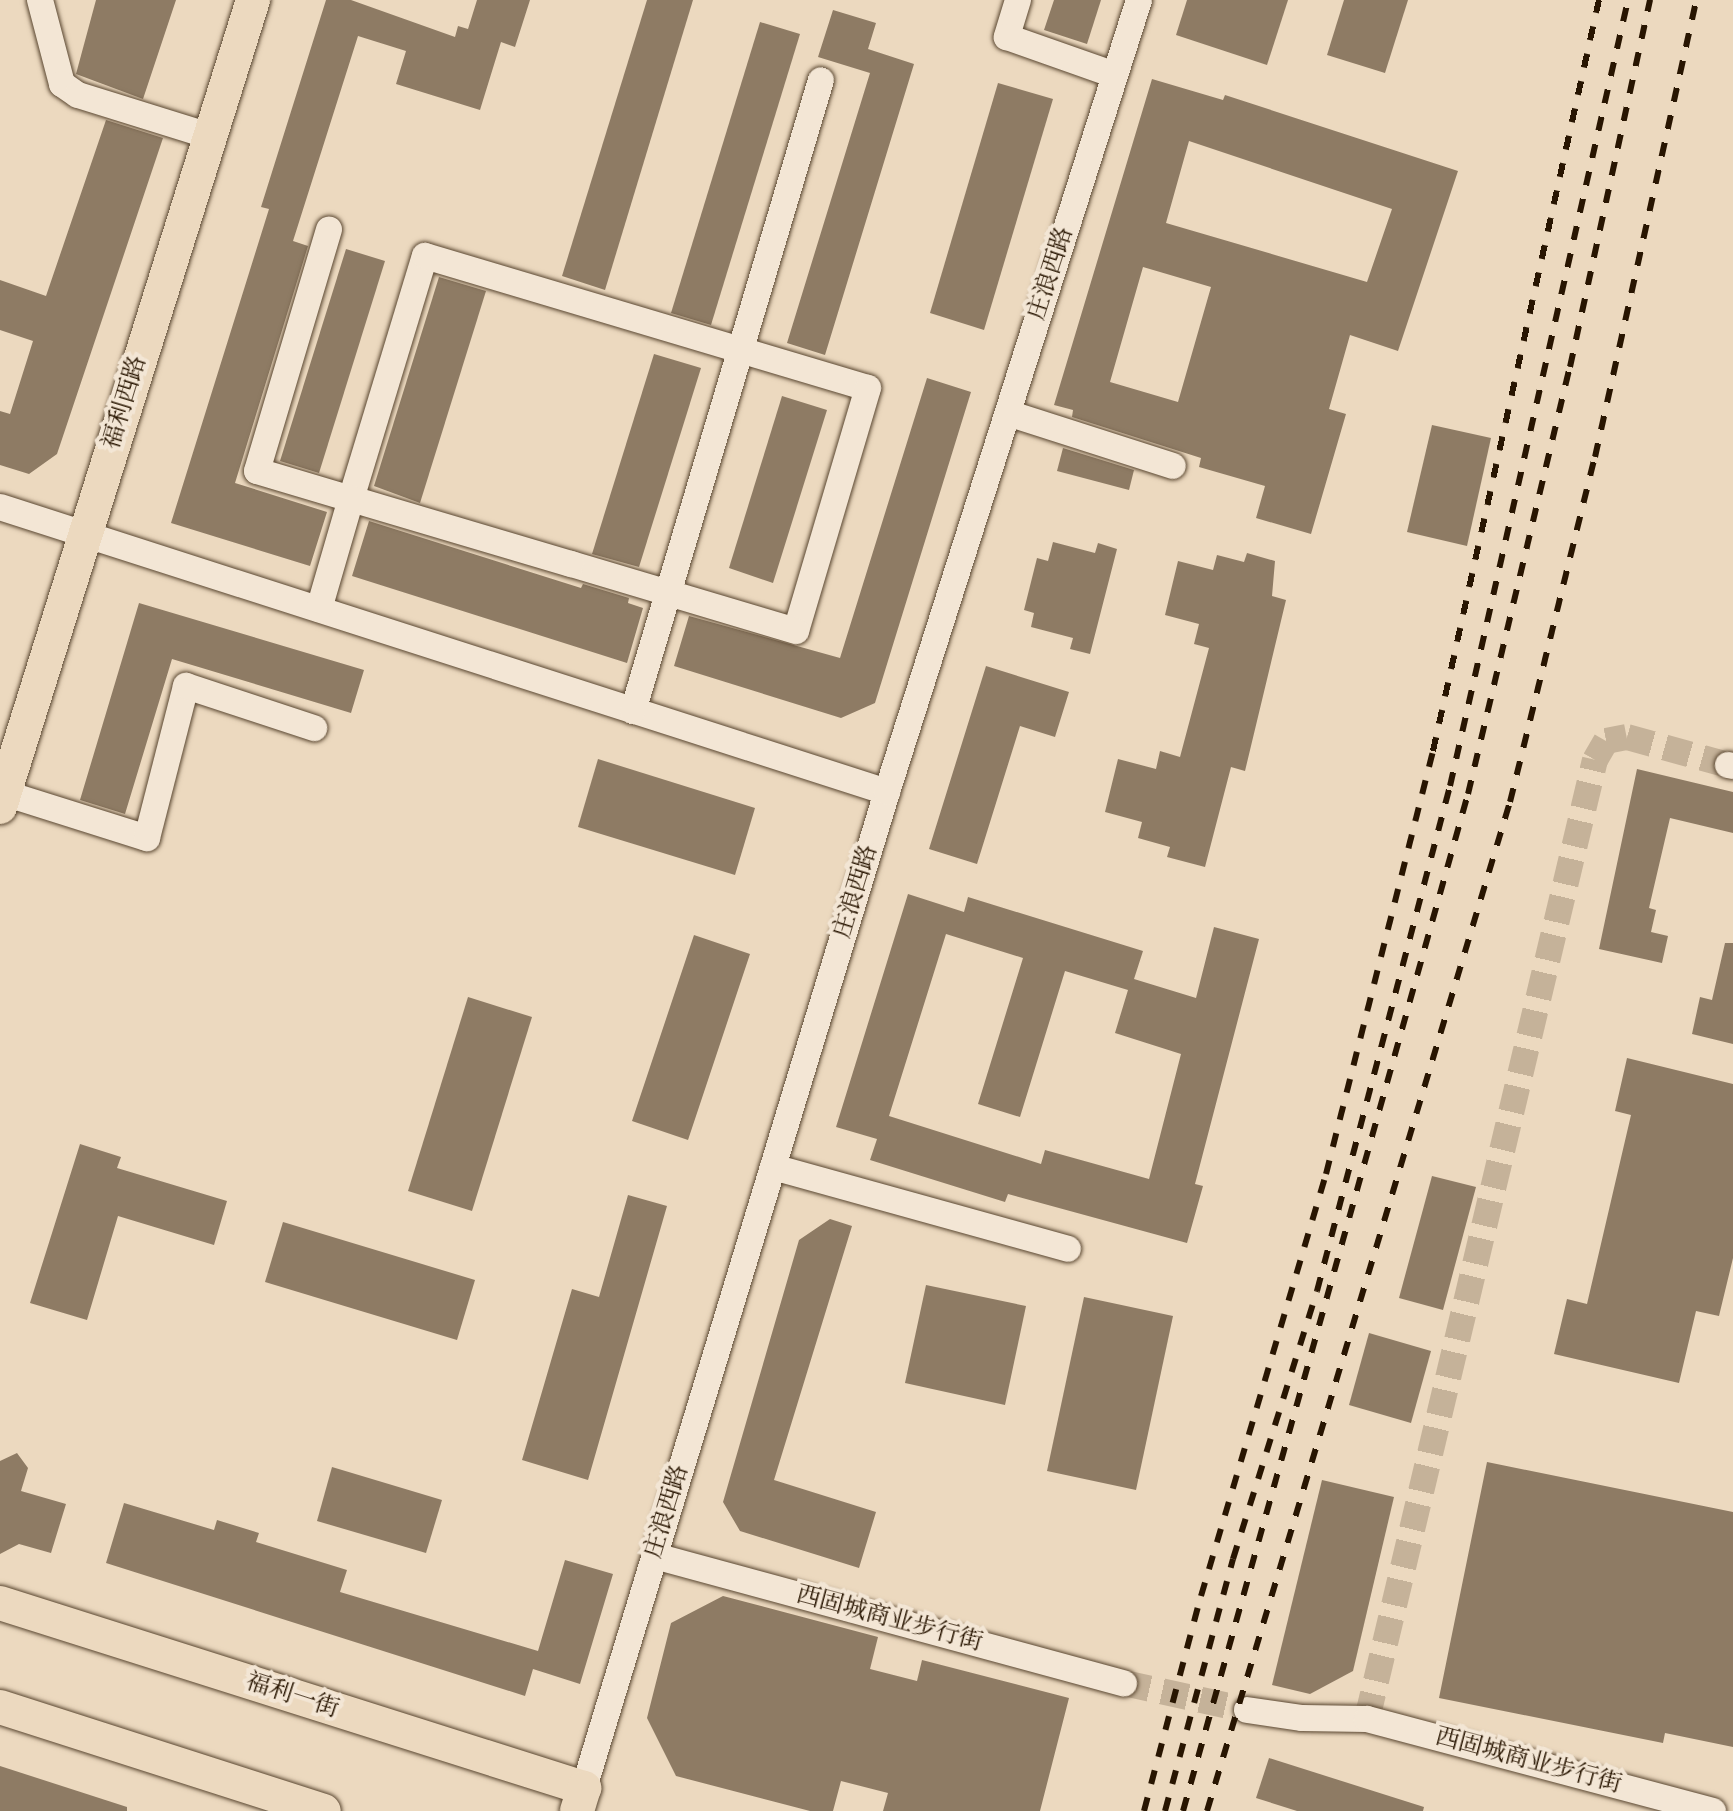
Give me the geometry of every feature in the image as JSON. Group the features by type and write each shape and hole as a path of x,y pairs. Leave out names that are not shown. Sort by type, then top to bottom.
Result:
{"main road":[{"name":"福利西路","path":"2,800 253,0"},
{"name":"福利一街","path":"0,1603 580,1799"},
{"path":"0,1707 324,1811"}],"street":[{"path":"40,0 62,84 78,95 210,136"},
{"path":"1018,0 1007,37 1115,75"},
{"name":"庄浪西路","path":"580,1799 887,792 1139,0"},
{"path":"633,711 821,80"},
{"path":"319,609 351,499 425,256 868,388 796,631 351,499 257,471 329,230"},
{"path":"1008,413 1173,466"},
{"path":"0,507 887,792"},
{"path":"2,800 147,838 186,686 314,728"},
{"path":"773,1167 1068,1249"},
{"name":"西固城商业步行街","path":"655,1556 1124,1683"},
{"name":"西固城商业步行街","path":"1247,1710 1302,1718 1367,1719 1713,1811"}],"building":[{"path":"96,0 176,0 143,99 76,74"},
{"path":"326,0 351,0 455,37 458,26 468,29 477,0 530,0 515,47 501,42 480,110 396,84 406,51 358,36 293,241 308,246 235,483 327,512 310,566 171,523 269,209 261,207"},
{"path":"647,0 693,0 605,290 562,276"},
{"path":"1054,0 1101,0 1087,44 1044,30"},
{"path":"1187,0 1288,0 1267,65 1176,35"},
{"path":"1344,0 1408,0 1385,73 1327,55"},
{"path":"833,10 876,23 868,49 914,64 825,355 787,343 870,73 818,57"},
{"path":"760,22 800,34 711,325 671,313"},
{"path":"1152,79 1223,100 1225,95 1458,171 1398,351 1350,335 1329,409 1346,414 1311,534 1256,518 1265,486 1199,467 1201,458 1072,417 1073,410 1054,405","holes":["1189,141 1392,209 1367,282 1166,223","1143,267 1211,287 1178,402 1110,382"]},
{"path":"998,83 1053,99 984,330 930,313"},
{"path":"106,120 163,138 57,454 29,474 0,465 0,411 10,414 33,341 0,330 0,280 46,296"},
{"path":"346,249 385,261 319,473 280,461"},
{"path":"439,277 486,291 420,503 374,486"},
{"path":"654,354 701,368 639,567 592,554"},
{"path":"927,378 971,392 875,703 841,718 674,666 689,616 840,658"},
{"path":"782,396 827,410 773,583 729,568"},
{"path":"1432,425 1491,438 1467,546 1407,532"},
{"path":"1063,448 1134,470 1129,490 1057,471"},
{"path":"369,521 581,588 583,584 629,598 628,603 643,608 627,663 352,576"},
{"path":"1053,542 1095,553 1098,543 1117,549 1090,654 1070,649 1073,638 1031,627 1034,613 1024,610 1037,558 1048,561"},
{"path":"1247,553 1275,561 1272,596 1286,600 1245,771 1231,767 1205,867 1167,857 1170,847 1138,838 1142,822 1105,812 1118,759 1156,769 1160,751 1180,757 1209,648 1194,644 1199,624 1165,615 1178,561 1213,570 1217,555 1244,562"},
{"path":"139,603 364,670 351,713 172,659 125,814 80,800"},
{"path":"986,666 1069,692 1055,737 1020,726 977,864 929,849"},
{"path":"598,759 755,808 735,875 578,827"},
{"path":"1637,769 1733,792 1733,833 1670,818 1649,908 1656,910 1651,932 1668,936 1662,963 1599,949"},
{"path":"908,894 964,912 968,897 1143,951 1134,979 1196,998 1214,927 1259,939 1195,1184 1203,1186 1187,1243 1008,1194 1005,1202 870,1160 877,1139 836,1127","holes":["946,934 1023,958 978,1104 1020,1117 1065,971 1128,990 1115,1033 1181,1054 1149,1179 1045,1150 1041,1164 889,1116"]},
{"path":"694,935 750,954 688,1140 632,1121"},
{"path":"1725,943 1733,943 1733,1044 1692,1034 1700,997 1712,1000"},
{"path":"468,997 532,1017 472,1211 408,1191"},
{"path":"1627,1058 1733,1084 1733,1258 1719,1316 1696,1311 1679,1383 1554,1354 1567,1299 1587,1304 1631,1115 1615,1111"},
{"path":"80,1144 121,1157 117,1168 227,1201 214,1245 118,1216 87,1320 30,1303"},
{"path":"1432,1176 1476,1187 1443,1310 1399,1298"},
{"path":"628,1195 667,1206 588,1480 522,1460 572,1289 599,1297"},
{"path":"830,1219 852,1226 774,1480 876,1512 859,1568 740,1531 723,1502 799,1240"},
{"path":"283,1222 475,1280 457,1340 265,1282"},
{"path":"926,1285 1026,1306 1005,1405 905,1383"},
{"path":"1084,1297 1173,1316 1136,1490 1047,1471"},
{"path":"1369,1333 1431,1351 1411,1423 1349,1405"},
{"path":"17,1453 28,1468 21,1491 66,1504 51,1553 19,1544 0,1554 0,1461"},
{"path":"1487,1462 1733,1512 1733,1747 1665,1733 1663,1743 1439,1698"},
{"path":"332,1467 442,1500 426,1553 317,1521"},
{"path":"1322,1480 1394,1497 1353,1671 1310,1694 1272,1685"},
{"path":"124,1503 214,1530 217,1520 259,1533 256,1542 347,1570 340,1592 538,1651 565,1560 613,1574 580,1684 533,1669 525,1696 106,1563"},
{"path":"723,1596 878,1637 870,1669 917,1681 922,1660 1069,1698 1040,1811 883,1811 888,1793 841,1781 833,1811 810,1811 676,1776 647,1718 671,1623"},
{"path":"1269,1758 1424,1807 1423,1811 1297,1811 1256,1798"},
{"path":"0,1766 127,1807 127,1811 0,1811"}],"tunnel":[{"path":"1367,1719 1595,760 1606,741 1627,737 1728,765"},
{"path":"1124,1683 1247,1710"}],"railway":[{"path":"1144,1811 1201,1596 1326,1174 1433,751 1599,0"},
{"path":"1165,1811 1233,1559 1317,1291 1450,786 1628,0"},
{"path":"1183,1811 1468,794 1570,367 1650,0"},
{"path":"1207,1811 1510,802 1595,457 1696,0"}]}
